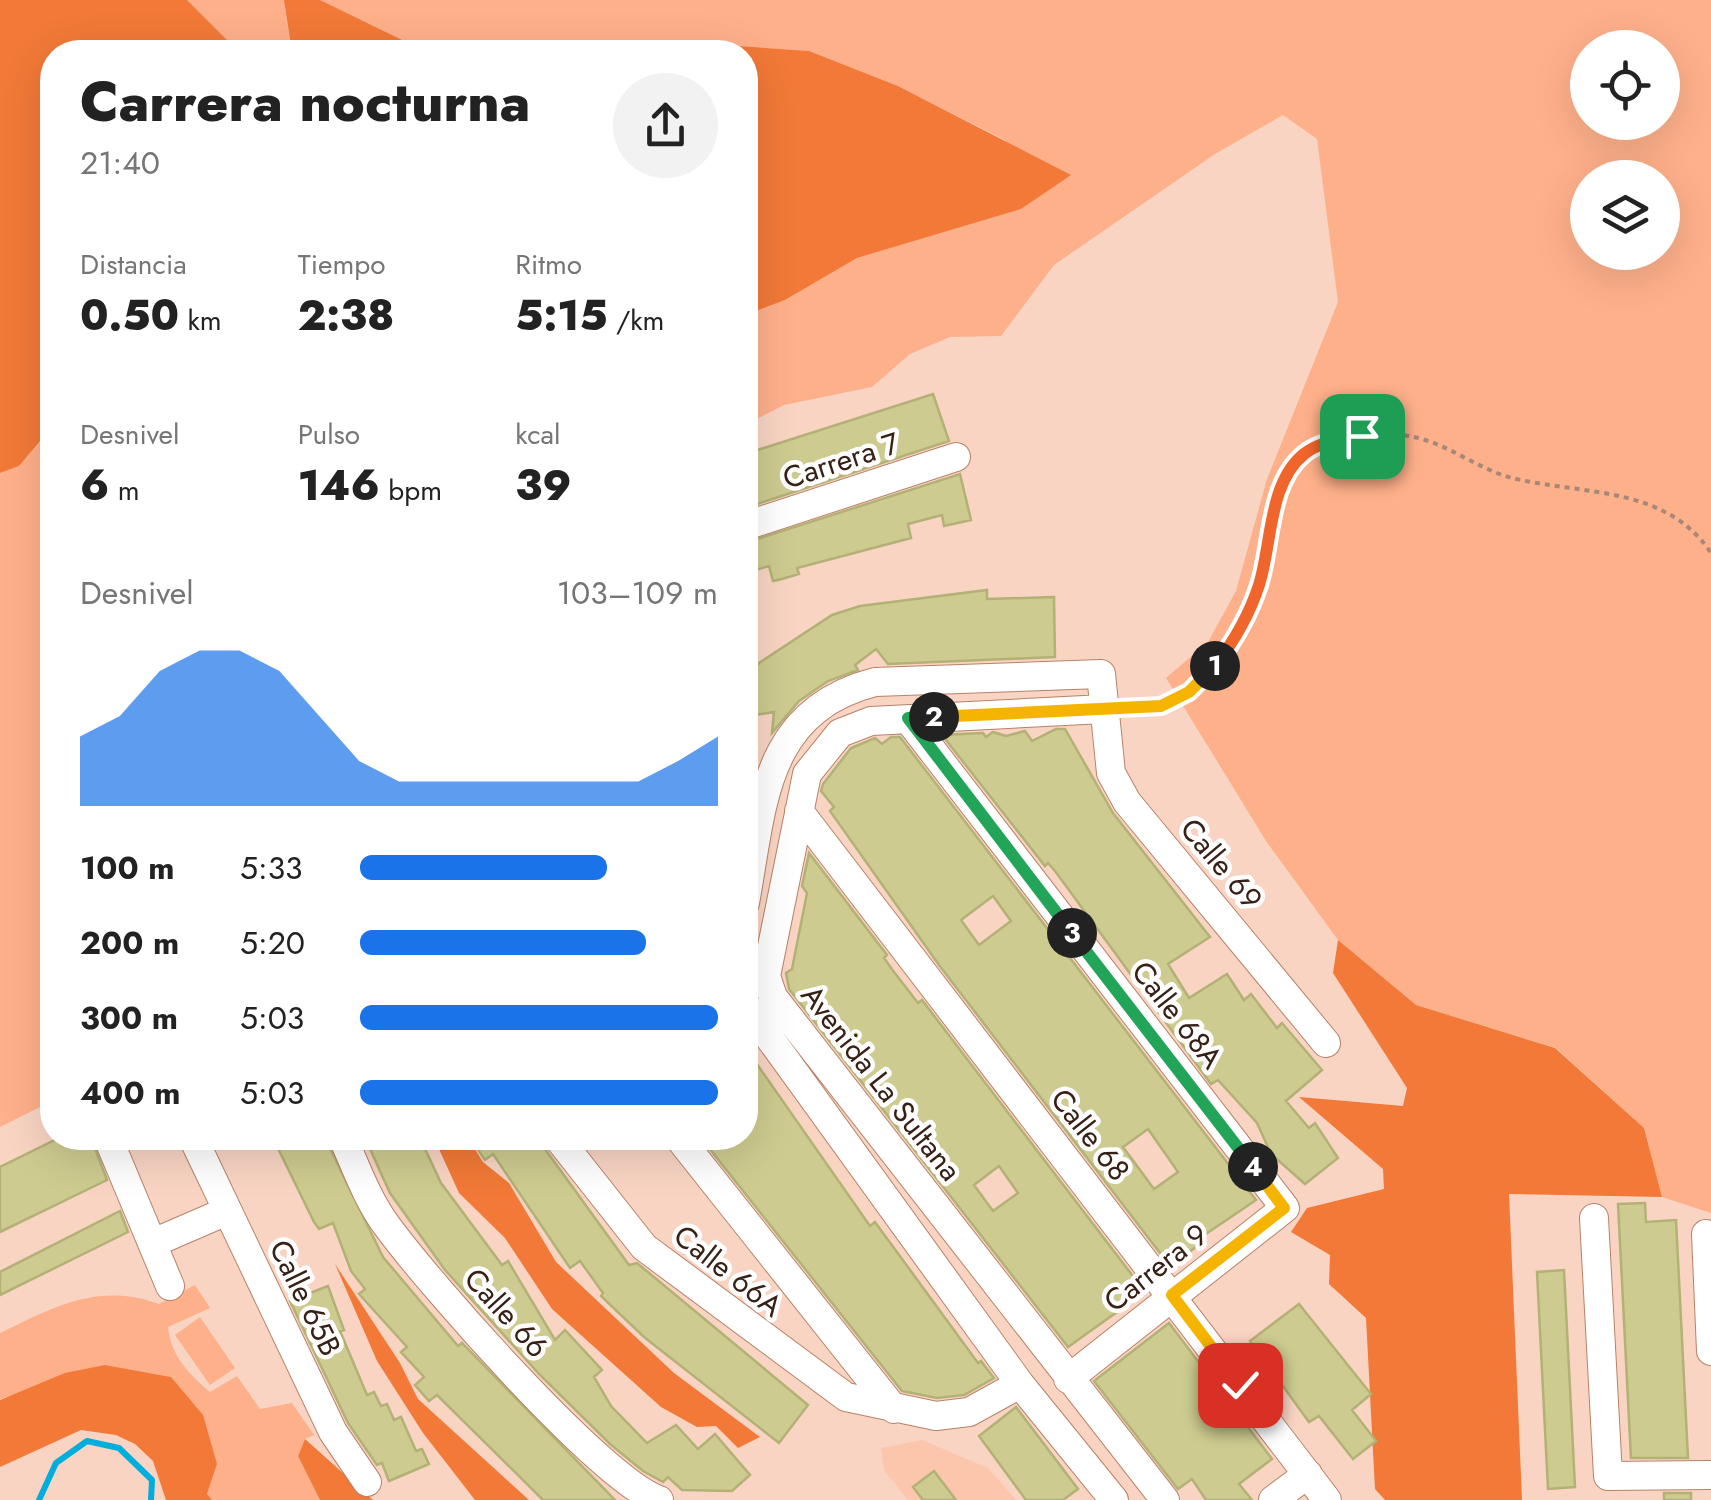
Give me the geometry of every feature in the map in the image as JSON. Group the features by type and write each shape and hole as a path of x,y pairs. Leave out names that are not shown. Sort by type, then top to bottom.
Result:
{"street":[{"name":"Carrera 7","path":"758,522 956,457"},
{"path":"758,831 768,776 784,743 813,709 844,690 875,682 1101,674 1104,710"},
{"name":"Avenida La Sultana","path":"758,967 807,774 820,752 840,732 871,721 1104,710"},
{"name":"Calle 69","path":"1104,710 1111,773 1127,802 1326,1042"},
{"name":"Calle 68A","path":"908,718 1284,1208"},
{"name":"Calle 68","path":"799,811 1328,1500"},
{"name":"Avenida La Sultana","path":"758,978 1165,1500"},
{"name":"Avenida La Sultana","path":"758,1022 1020,1384 1114,1500"},
{"path":"113,1150 170,1286"},
{"name":"Calle 65B","path":"199,1150 334,1432 367,1482"},
{"name":"Calle 66","path":"349,1150 388,1228 499,1356 627,1482 660,1500"},
{"name":"Calle 66A","path":"567,1150 644,1247 846,1397 936,1416 969,1412 1020,1384"},
{"name":"Calle 66A","path":"689,1150 844,1351 894,1409"},
{"name":"Carrera 9","path":"1068,1379 1284,1208"},
{"path":"152,1243 227,1211"},
{"path":"1594,1218 1608,1476 1636,1488 1711,1475"},
{"path":"1706,1234 1711,1350"},
{"path":"1273,1500 1308,1474"}],"path":[{"path":"1104,710 1161,706 1189,692 1214,667 1242,631 1260,582 1282,488 1302,455 1328,442 1362,436 1414,436 1507,477 1619,495 1666,511 1701,537 1711,552"}],"shaded area":[{"path":"0,0 187,0 227,40 40,40 40,441 19,466 0,473"},
{"path":"187,0 284,0 290,40 227,40"},
{"path":"284,0 320,0 402,40 290,40"},
{"path":"320,0 1711,0 1711,1213 1662,1197 1644,1128 1556,1048 1416,1005 1338,940 1266,841 1166,678 1208,642 1236,591 1267,479 1338,302 1317,139 1283,115 1215,154 1054,265 1001,336 950,337 910,354 872,387 784,405 758,418 758,310 785,300 857,258 1021,209 1005,140 898,86 809,51 758,47 758,40 402,40"},
{"path":"758,47 809,51 898,86 1071,175 1021,209 857,258 785,300 758,310"},
{"path":"40,441 40,1107 0,1127 0,473 19,466"},
{"path":"1338,940 1416,1005 1555,1048 1644,1128 1662,1197 1509,1194 1522,1500 1385,1500 1375,1489 1366,1318 1329,1284 1330,1255 1291,1232 1307,1208 1384,1189 1383,1169 1299,1097 1403,1106 1407,1088 1333,973"},
{"path":"439,1150 476,1150 483,1162 509,1183 556,1262 674,1373 760,1437 738,1448 716,1426 697,1427 661,1407 552,1309 505,1238 459,1193"},
{"path":"335,1264 400,1363 418,1399 529,1500 475,1500 423,1433 377,1361"},
{"path":"195,1285 210,1308 168,1327 177,1355 210,1392 237,1376 260,1409 292,1403 314,1435 305,1439 298,1456 320,1500 212,1500 207,1494 217,1464 171,1377 105,1365 0,1399 0,1333 77,1300 116,1296 159,1304"},
{"path":"200,1317 235,1368 210,1385 175,1335"},
{"path":"105,1365 171,1377 203,1415 217,1464 207,1494 212,1500 166,1500 153,1461 135,1444 116,1435 81,1430 0,1467 0,1400 65,1373"},
{"path":"305,1439 373,1500 320,1500 298,1456"},
{"path":"922,1440 988,1468 1016,1500 908,1500 884,1470 881,1448"}],"building":[{"path":"933,394 949,441 758,504 758,450"},
{"path":"960,474 971,520 944,526 942,515 908,524 911,538 797,568 799,574 773,581 769,566 758,569 758,539"},
{"path":"987,590 987,599 1054,597 1055,657 888,664 876,649 855,665 858,670 828,681 799,701 772,733 774,712 758,715 758,664 832,615 860,606"},
{"path":"1056,729 1065,729 1113,813 1210,937 1168,964 1189,998 1227,974 1244,1000 1251,994 1277,1028 1282,1023 1322,1070 1286,1101 1309,1128 1315,1123 1338,1158 1305,1184 1271,1154 1257,1123 1218,1080 1211,1084 1055,871 1048,863 1045,866 942,735 983,733 986,737 993,732 1006,736 1025,731 1032,741"},
{"path":"891,737 900,737 1256,1200 1200,1238 1203,1242 1170,1266 939,965 830,811 834,807 821,791 823,784 851,748 875,738 882,744","holes":["993,896 1011,921 979,945 961,920","1148,1129 1178,1172 1154,1189 1123,1147"]},
{"path":"809,853 887,955 884,958 894,972 918,1003 922,1000 1145,1292 1068,1347 789,989 786,973 792,969 807,893 802,886","holes":["999,1166 1018,1193 993,1211 974,1185"]},
{"path":"758,1066 870,1226 875,1222 978,1363 981,1361 994,1378 964,1395 937,1398 902,1391 711,1150 758,1150"},
{"path":"40,1147 96,1150 107,1180 0,1232 0,1167"},
{"path":"279,1150 331,1150 383,1257 458,1346 462,1343 615,1500 543,1500 437,1395 429,1401 415,1385 424,1377 401,1352 407,1347 359,1294 365,1289 351,1271 333,1223 319,1229"},
{"path":"370,1150 426,1150 441,1183 502,1265 508,1261 555,1340 565,1330 602,1370 594,1377 611,1406 647,1443 676,1425 698,1449 715,1434 750,1475 732,1491 682,1490 668,1477 663,1482 643,1471 539,1374 445,1270 390,1193"},
{"path":"478,1150 546,1150 629,1265 637,1263 808,1405 779,1443 644,1337 601,1296 603,1293 580,1261 570,1268 493,1154 485,1160"},
{"path":"1645,1203 1646,1222 1676,1220 1688,1458 1631,1458 1618,1204"},
{"path":"120,1211 128,1232 0,1295 0,1272"},
{"path":"1564,1270 1575,1487 1548,1489 1537,1272"},
{"path":"328,1286 344,1330 340,1331 367,1395 374,1392 381,1406 387,1404 394,1420 401,1417 416,1451 422,1449 429,1464 389,1481 382,1463 377,1465 348,1423 290,1301"},
{"path":"1299,1304 1371,1394 1352,1410 1376,1441 1353,1459 1319,1416 1309,1422 1250,1341"},
{"path":"1169,1323 1272,1459 1239,1484 1252,1500 1206,1500 1192,1479 1178,1489 1094,1381"},
{"path":"1016,1407 1078,1489 1063,1500 1026,1500 979,1436"},
{"path":"934,1471 956,1500 923,1500 913,1487"},
{"path":"1664,1493 1691,1493 1691,1500 1664,1500"}],"waterway":[{"path":"39,1500 56,1463 87,1441 119,1448 152,1480 151,1500"}],"route":[{"path":"1240,1385 1172,1295 1284,1208 908,718 1137,710 1161,706 1189,692 1242,631 1260,582 1282,488 1302,455 1328,442 1362,436"}]}
